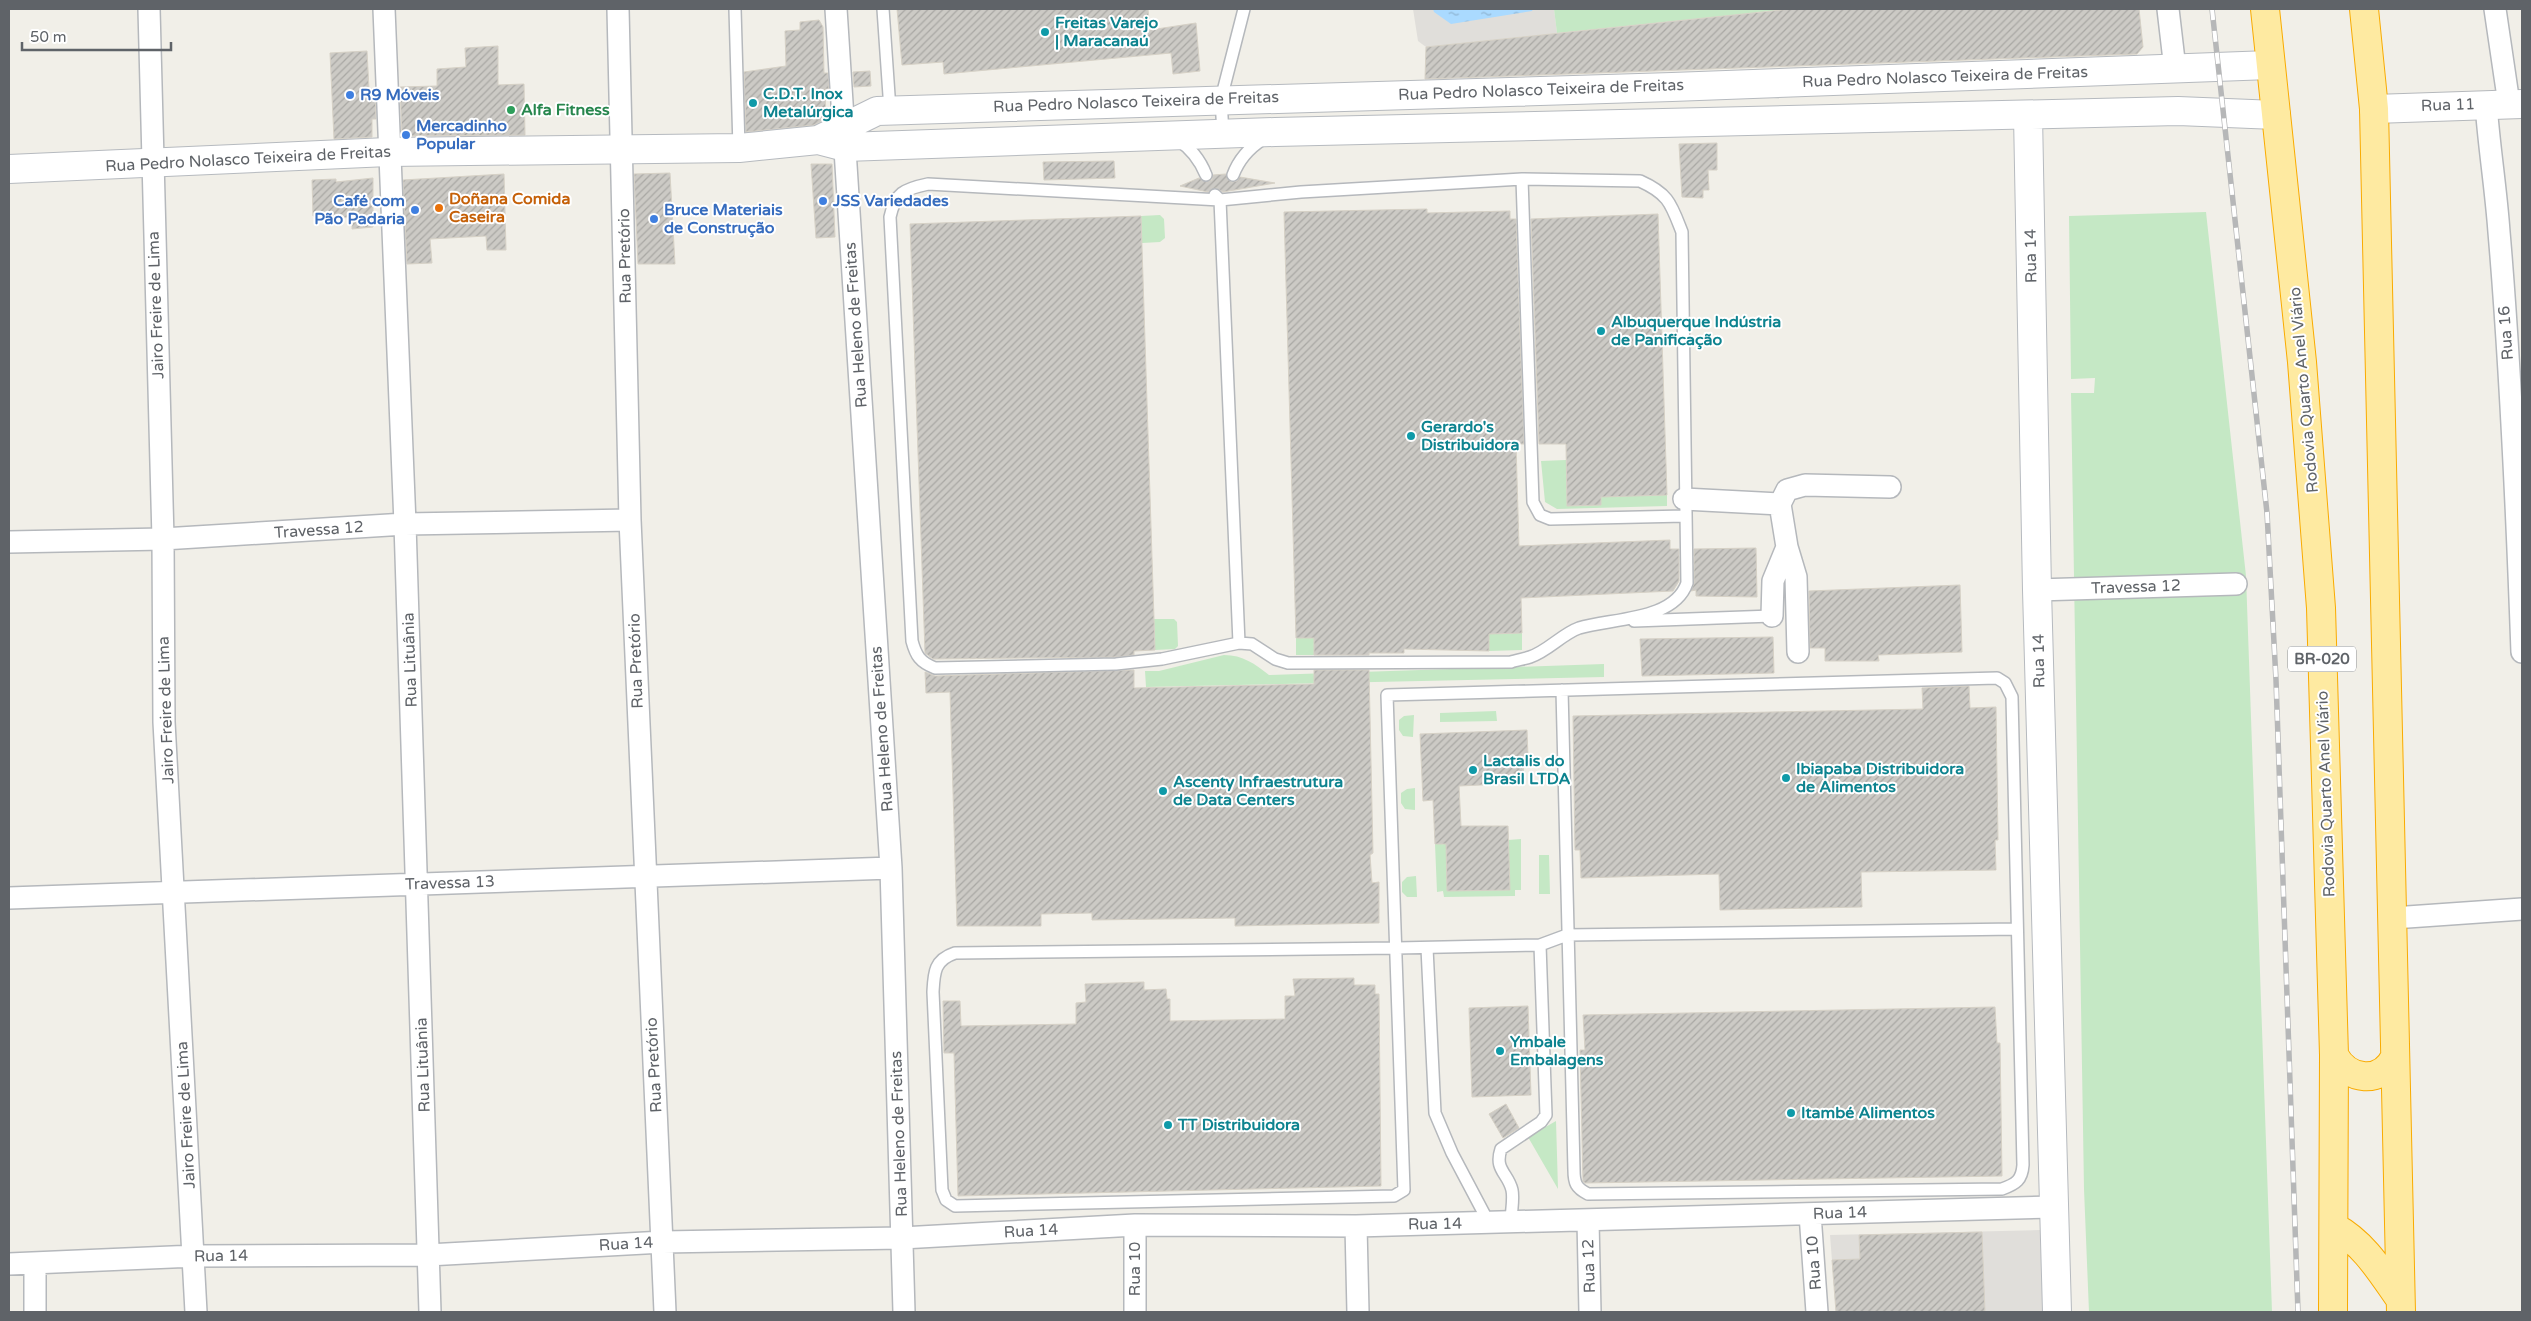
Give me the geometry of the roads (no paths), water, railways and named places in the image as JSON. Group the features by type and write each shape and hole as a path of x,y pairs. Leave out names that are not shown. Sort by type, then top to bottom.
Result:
{"highway":[{"name":"Rodovia Quarto Anel Viário","path":"2265,9 2302,362 2321,608 2334,1055 2333,1312"},
{"path":"2364,9 2374,109 2401,1305"},
{"path":"2334,1055 2342,1068 2356,1076 2364,1077 2380,1074 2392,1064 2395,1057"},
{"path":"2334,1227 2359,1245 2401,1305"}],"main road":[{"name":"Rua Pedro Nolasco Teixeira de Freitas","path":"845,136 872,112 890,110 1672,87 2270,66"},
{"path":"1671,123 1672,87"},
{"name":"Rua 11","path":"2374,109 2506,104"},
{"name":"Rua Pedro Nolasco Teixeira de Freitas","path":"9,169 388,152 739,148 845,136 1170,135 2178,111 2276,115"},
{"name":"Rua 14","path":"2028,115 2037,590 2057,1312"}],"street":[{"name":"Jairo Freire de Lima","path":"148,9 163,540 164,722 195,1256 196,1312"},
{"name":"Rua Lituânia","path":"384,9 388,152 405,524 418,884 430,1312"},
{"name":"Rua Pretório","path":"618,9 630,520 663,1242 664,1312"},
{"name":"Rua Heleno de Freitas","path":"836,9 891,868 904,1312"},
{"path":"2168,9 2175,69"},
{"name":"Rua 16","path":"2495,9 2506,104 2488,144 2499,230 2519,466 2522,652"},
{"path":"1798,652 1796,577 1787,547 1780,504 1787,490 1805,485 1890,487"},
{"path":"1684,507 1780,504"},
{"name":"Travessa 12","path":"9,542 163,540 405,524 630,520"},
{"path":"1772,616 1773,581 1787,547"},
{"name":"Travessa 12","path":"2037,590 2236,584"},
{"name":"Travessa 13","path":"9,898 891,868"},
{"path":"2393,918 2522,909"},
{"name":"Rua 14","path":"9,1264 195,1256 428,1254 663,1242 902,1238 1135,1226 1356,1226 2053,1207"},
{"name":"Rua 10","path":"1810,1214 1818,1312"},
{"name":"Rua 12","path":"1588,1221 1590,1312"},
{"name":"Rua 10","path":"1135,1226 1135,1312"},
{"path":"1356,1226 1358,1312"},
{"path":"35,1263 35,1312"}],"lane":[{"path":"736,9 739,148"},
{"path":"883,9 890,110"},
{"path":"1223,134 1221,99 1244,9"},
{"path":"1234,175 1237,165 1252,147 1275,132"},
{"path":"1170,135 1189,147 1202,164 1206,175"},
{"path":"1522,179 1533,502 1540,515 1550,519 1684,507"},
{"path":"1522,179 1640,181 1658,189 1670,203 1682,232 1684,507 1687,583 1682,595 1670,605 1653,612 1578,628 1531,657 1497,663 1288,663 1275,659 1252,644 1239,643 1162,659 1116,664 935,668 923,663 916,655 912,641 890,217 893,204 901,193 928,184 1220,195 1522,179"},
{"path":"1220,195 1239,643"},
{"path":"1607,622 1772,616"},
{"path":"1562,690 1567,935 1574,1182 1579,1189 1588,1194 2002,1189 2015,1184 2022,1175 2023,1164 2012,697 2005,683 1997,678 1562,690 1387,695 1397,948 1404,1190 1401,1194 1394,1196 965,1206 955,1206 946,1200 942,1190 933,992 934,971 946,956 955,953 1397,948 1428,948 1540,945 1567,935 2017,928"},
{"path":"1511,1222 1512,1189 1499,1167 1500,1152 1501,1149 1541,1122 1546,1115 1540,945"},
{"path":"1428,948 1435,1113 1452,1153 1489,1223"}],"water":[{"path":"1433,9 1533,9 1532,11 1451,24 1434,12"}],"railway":[{"path":"2212,9 2267,513 2276,680 2298,1312"}],"place":[{"name":"Freitas Varejo | Maracanaú","path":"1045,32"},
{"name":"R9 Móveis","path":"350,95"},
{"name":"C.D.T. Inox Metalúrgica","path":"753,103"},
{"name":"Alfa Fitness","path":"511,110"},
{"name":"Mercadinho Popular","path":"406,135"},
{"name":"JSS Variedades","path":"823,201"},
{"name":"Doñana Comida Caseira","path":"439,208"},
{"name":"Café com Pão Padaria","path":"415,210"},
{"name":"Bruce Materiais de Construção","path":"654,219"},
{"name":"Albuquerque Indústria de Panificação","path":"1601,331"},
{"name":"Gerardo's Distribuidora","path":"1411,436"},
{"name":"Lactalis do Brasil LTDA","path":"1473,770"},
{"name":"Ibiapaba Distribuidora de Alimentos","path":"1786,778"},
{"name":"Ascenty Infraestrutura de Data Centers","path":"1163,791"},
{"name":"Ymbale Embalagens","path":"1500,1051"},
{"name":"Itambé Alimentos","path":"1791,1113"},
{"name":"TT Distribuidora","path":"1168,1125"}]}
